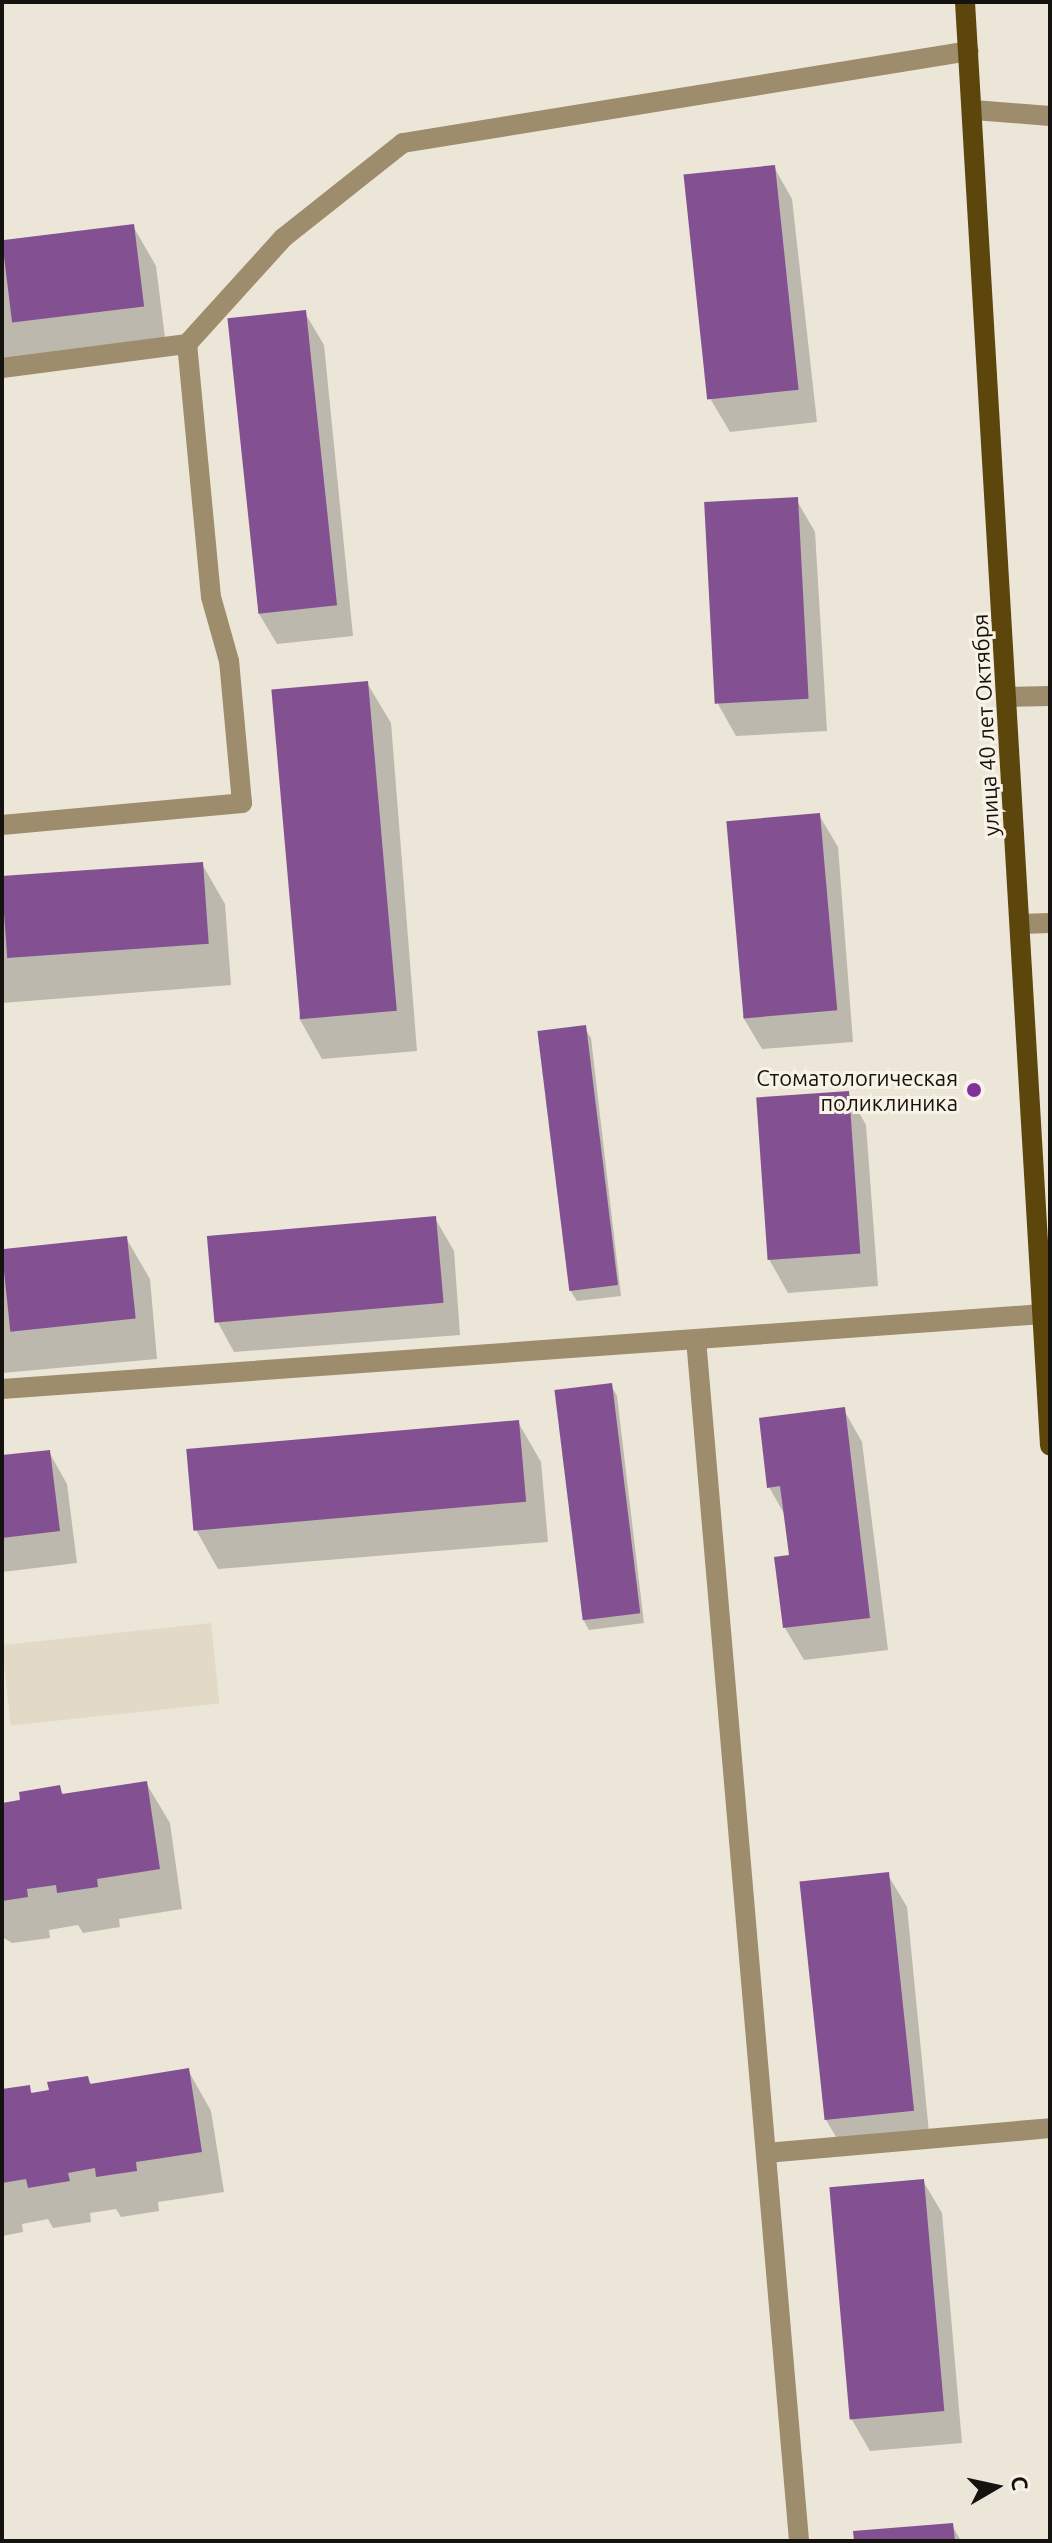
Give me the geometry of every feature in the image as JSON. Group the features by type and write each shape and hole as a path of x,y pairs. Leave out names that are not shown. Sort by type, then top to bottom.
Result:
{"main road":[{"name":"улица 40 лет Октября","path":"965,2 974,110 1050,1446"}],"street":[{"path":"2,368 187,344 283,238 403,143 969,51"},
{"path":"974,110 1050,116"},
{"path":"2,825 242,803 229,661 211,597 187,344"},
{"path":"1008,697 1050,696"},
{"path":"1021,924 1050,923"},
{"path":"2,1389 1042,1314"},
{"path":"696,1339 799,2541"},
{"path":"766,2153 1050,2128"}],"shaded area":[{"path":"211,1623 219,1704 11,1726 2,1645"}],"building":[{"path":"775,165 799,390 707,399 684,175"},
{"path":"134,224 144,306 12,323 2,240"},
{"path":"306,310 337,605 258,614 227,318"},
{"path":"798,497 809,699 715,704 704,502"},
{"path":"368,681 397,1011 300,1019 271,689"},
{"path":"820,813 837,1010 744,1018 726,821"},
{"path":"203,862 209,944 7,958 2,876"},
{"path":"586,1025 618,1285 569,1291 537,1031"},
{"path":"849,1091 860,1254 768,1260 756,1097"},
{"path":"436,1216 444,1303 214,1323 207,1236"},
{"path":"127,1236 136,1319 10,1332 2,1249"},
{"path":"612,1383 640,1613 583,1620 554,1390"},
{"path":"845,1407 870,1618 783,1628 774,1557 789,1555 780,1486 767,1488 759,1418"},
{"path":"519,1420 526,1502 193,1531 186,1449"},
{"path":"50,1450 60,1531 2,1538 2,1455"},
{"path":"147,1781 160,1869 97,1879 98,1887 57,1893 56,1885 27,1889 28,1897 2,1901 2,1803 20,1800 19,1792 60,1785 62,1794"},
{"path":"889,1872 914,2111 825,2120 799,1881"},
{"path":"189,2068 202,2152 136,2162 137,2171 96,2177 95,2168 68,2173 70,2181 28,2188 26,2179 2,2183 2,2089 30,2085 31,2093 49,2090 47,2082 88,2076 90,2084"},
{"path":"924,2179 944,2411 850,2419 829,2187"},
{"path":"953,2523 955,2541 854,2541 853,2531"}],"place":[{"name":"Стоматологическая поликлиника","path":"974,1090"}]}
